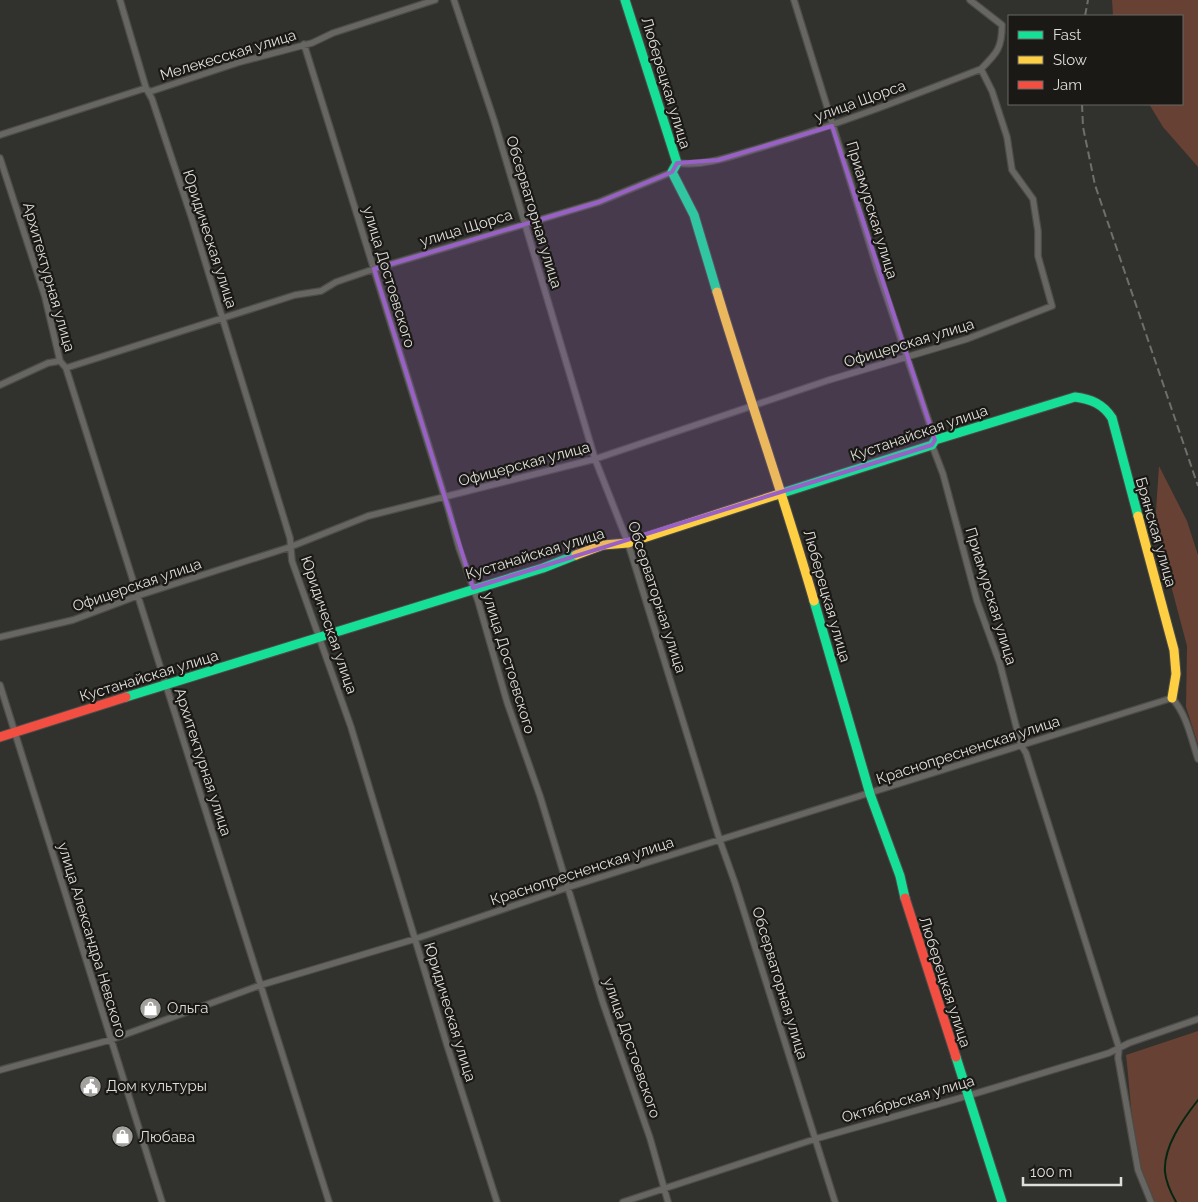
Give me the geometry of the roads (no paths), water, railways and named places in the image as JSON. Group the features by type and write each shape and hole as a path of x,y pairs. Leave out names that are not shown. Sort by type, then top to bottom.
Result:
{"street":[{"name":"Юридическая улица","path":"120,0 147,90 222,317 290,538 290,548 307,608 319,636 351,727 414,932 414,939 497,1202"},
{"name":"Мелекесская улица","path":"0,135 304,44 435,0"},
{"name":"Обсерваторная улица","path":"454,0 596,459 628,542 720,841 735,882 835,1202"},
{"name":"Люберецкая улица","path":"625,0 677,163"},
{"name":"Приамурская улица","path":"794,0 832,126 943,474 977,601 1000,664 1020,745 1029,762 1119,1048 1118,1058 1138,1170 1151,1202"},
{"path":"970,0 1002,25 1002,40 997,53 981,70"},
{"name":"улица Достоевского","path":"304,44 507,702 540,796 602,1004 650,1138 663,1190 668,1202"},
{"name":"улица Щорса","path":"677,163 688,165 718,160 832,126 981,70"},
{"name":"Офицерская улица","path":"0,637 73,620 136,596 290,548 368,516 596,459 906,356 967,339 1052,306 1038,256 1038,230 1033,199 1012,170 1007,137 992,91 981,70"},
{"name":"Архитектурная улица","path":"0,158 45,297 60,361 66,368 125,552 136,596 166,685 329,1202"},
{"path":"672,172 677,163"},
{"name":"улица Щорса","path":"66,368 140,346 222,317 295,295 321,292 336,282 374,269 600,202 672,172"},
{"name":"Люберецкая улица","path":"672,172 694,215 752,407 783,494 870,794 900,876 909,912 1002,1202"},
{"path":"0,385 48,363 60,361"},
{"name":"Кустанайская улица","path":"0,738 319,636 543,568 603,545 628,542 783,494 933,442 1075,397"},
{"name":"Брянская улица","path":"1075,397 1088,399 1102,406 1112,418 1174,650 1176,674 1172,698"},
{"name":"улица Александра Невского","path":"0,685 162,1202"},
{"path":"1172,698 1179,706 1187,724 1198,760"},
{"name":"Краснопресненская улица","path":"0,1070 110,1040 261,985 414,939 566,888 1172,698"},
{"name":"Октябрьская улица","path":"624,1202 815,1139 961,1096 967,1096 1119,1048 1198,1019"}],"waterway":[{"path":"1176,1202 1169,1188 1165,1172 1167,1153 1180,1125 1198,1100"}],"railway":[{"path":"1085,15 1088,0"},
{"path":"1082,105 1083,127 1095,185 1198,486"}],"place":[{"name":"Ольга","path":"151,1008"},
{"name":"Дом культуры","path":"90,1086"},
{"name":"Любава","path":"123,1137"}]}
